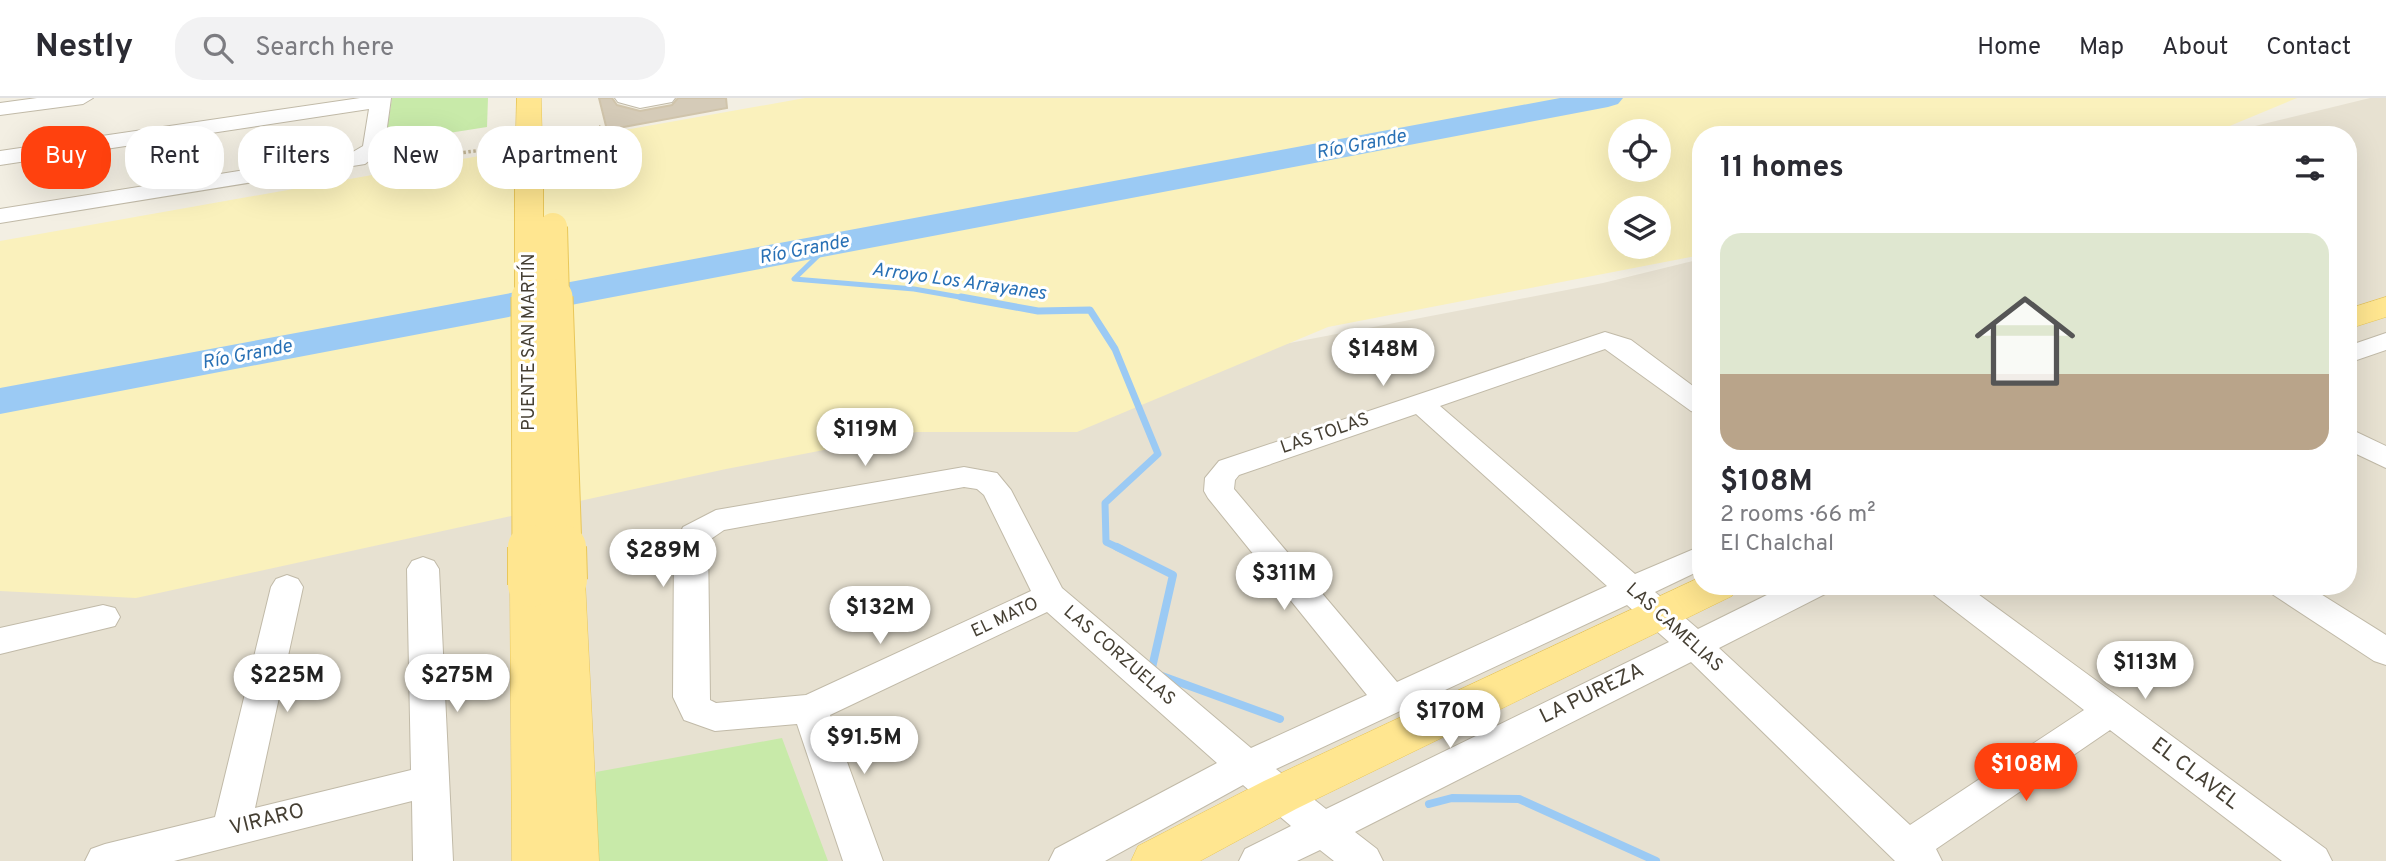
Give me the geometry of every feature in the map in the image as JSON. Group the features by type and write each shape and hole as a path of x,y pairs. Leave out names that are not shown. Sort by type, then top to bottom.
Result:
{"main road":[{"name":"PUENTE SAN MARTÍN","path":"529,98 533,126"},
{"name":"PUENTE SAN MARTÍN","path":"539,126 548,98"},
{"name":"PUENTE SAN MARTÍN","path":"536,189 547,583"},
{"path":"2357,317 2386,306"},
{"path":"536,861 547,583"},
{"path":"547,583 575,861"},
{"path":"1155,861 1644,602 1692,592"}],"street":[{"path":"0,109 83,98"},
{"path":"628,100 665,98"},
{"path":"0,158 381,99 373,149 357,159 0,216"},
{"path":"2357,330 2386,339"},
{"path":"2357,351 2386,339"},
{"name":"LAS TOLAS","path":"1390,698 1219,491 1220,478 1230,468 1605,340 1622,346 1692,398"},
{"name":"LAS CAMELIAS","path":"1419,402 1693,644 1915,854"},
{"path":"2357,442 2386,457"},
{"name":"LAS CORZUELAS","path":"691,697 690,547 694,535 716,521 964,477 986,480 996,490 1050,596 1280,795 1363,861"},
{"path":"1069,861 1247,767 1390,698 1644,602 1692,564"},
{"path":"423,569 433,861"},
{"path":"232,829 287,587"},
{"name":"LA PUREZA","path":"1259,861 1795,595"},
{"name":"EL CLAVEL","path":"1956,595 2312,861"},
{"path":"2297,595 2386,652"},
{"name":"EL MATO","path":"691,697 697,710 715,718 810,709 1050,596"},
{"path":"0,641 103,617"},
{"path":"810,709 863,861"},
{"path":"1915,854 2111,710"},
{"name":"VIRARO","path":"104,861 431,781"}],"path":[{"path":"357,159 379,163 477,147"}],"shaded area":[{"path":"2370,98 2386,98 2386,861 0,861 0,590 1603,283 1692,261 1692,595 2357,595 2357,126 2255,126"}],"green space":[{"path":"392,98 488,98 487,126 463,131 463,126 388,126"},
{"path":"782,738 828,861 592,861 596,772"}],"sand":[{"path":"805,98 2297,98 2230,126 1692,126 1692,257 1328,327 1077,432 917,432 726,469 136,598 0,591 0,241 293,189 354,189 354,178 368,176 368,189 463,189 463,159 477,156 477,189 642,189 642,127"}],"building":[{"path":"599,98 612,98 617,105 640,111 672,105 678,98 726,98 727,108 629,126 606,126"}],"waterway":[{"name":"Río Grande","path":"0,401 1608,98"},
{"name":"Arroyo Los Arrayanes","path":"829,245 794,279 914,289 971,299"},
{"name":"Arroyo Los Arrayanes","path":"961,297 1038,311 1090,310 1115,349 1158,454 1105,503 1106,542 1121,549"},
{"name":"Arroyo Los Arrayanes","path":"1117,547 1121,549"},
{"name":"Arroyo Los Arrayanes","path":"1121,549 1173,575 1151,672"},
{"name":"Arroyo Los Arrayanes","path":"1162,676 1280,719"},
{"name":"Arroyo Los Arrayanes","path":"1429,804 1452,798 1519,799 1656,861"}]}
